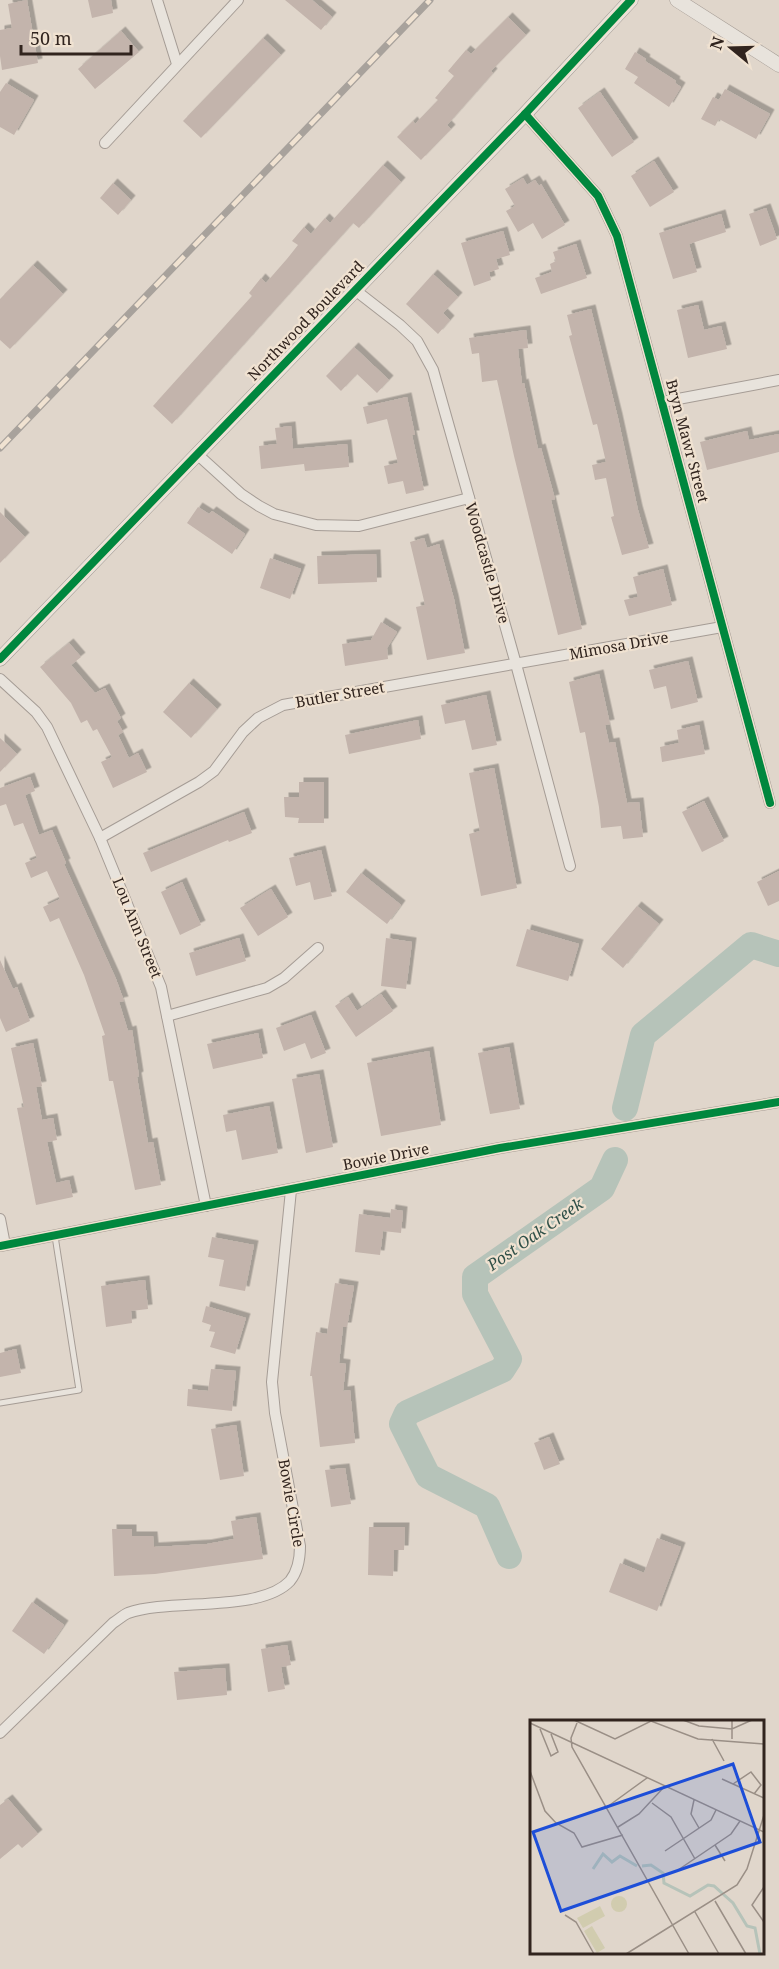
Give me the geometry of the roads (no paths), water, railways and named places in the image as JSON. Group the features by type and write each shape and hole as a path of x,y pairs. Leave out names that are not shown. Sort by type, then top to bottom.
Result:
{"street":[{"path":"157,0 177,64"},
{"path":"105,143 238,0"},
{"name":"Northwood Boulevard","path":"0,659 525,114 631,0"},
{"path":"677,0 779,65"},
{"name":"Bryn Mawr Street","path":"525,114 598,196 617,236 770,803"},
{"name":"Woodcastle Drive","path":"355,290 417,341 433,370 570,866"},
{"path":"662,402 779,380"},
{"path":"197,454 241,494 259,506 274,514 316,525 359,526 469,498"},
{"name":"Mimosa Drive","path":"516,664 722,627"},
{"name":"Butler Street","path":"100,838 199,782 213,771 243,732 258,718 283,705 516,664"},
{"name":"Lou Ann Street","path":"0,679 36,712 47,727 100,838 161,987 206,1206"},
{"path":"167,1016 267,988 284,978 318,948"},
{"name":"Bowie Drive","path":"2,1245 500,1148 779,1102"},
{"name":"Bowie Circle","path":"0,1733 113,1623 128,1613 263,1598 289,1582 294,1574 300,1546 275,1413 273,1382 291,1190"},
{"path":"0,1220 2,1245"}],"lane":[{"path":"0,1403 79,1389 55,1236"}],"waterway":[{"name":"Post Oak Creek","path":"625,1108 643,1035 751,945 779,954"},
{"name":"Post Oak Creek","path":"509,1556 487,1506 428,1476 402,1424 407,1413 502,1370 509,1359 475,1294 475,1277 602,1188 615,1160"}],"railway":[{"path":"0,448 430,0"}]}
